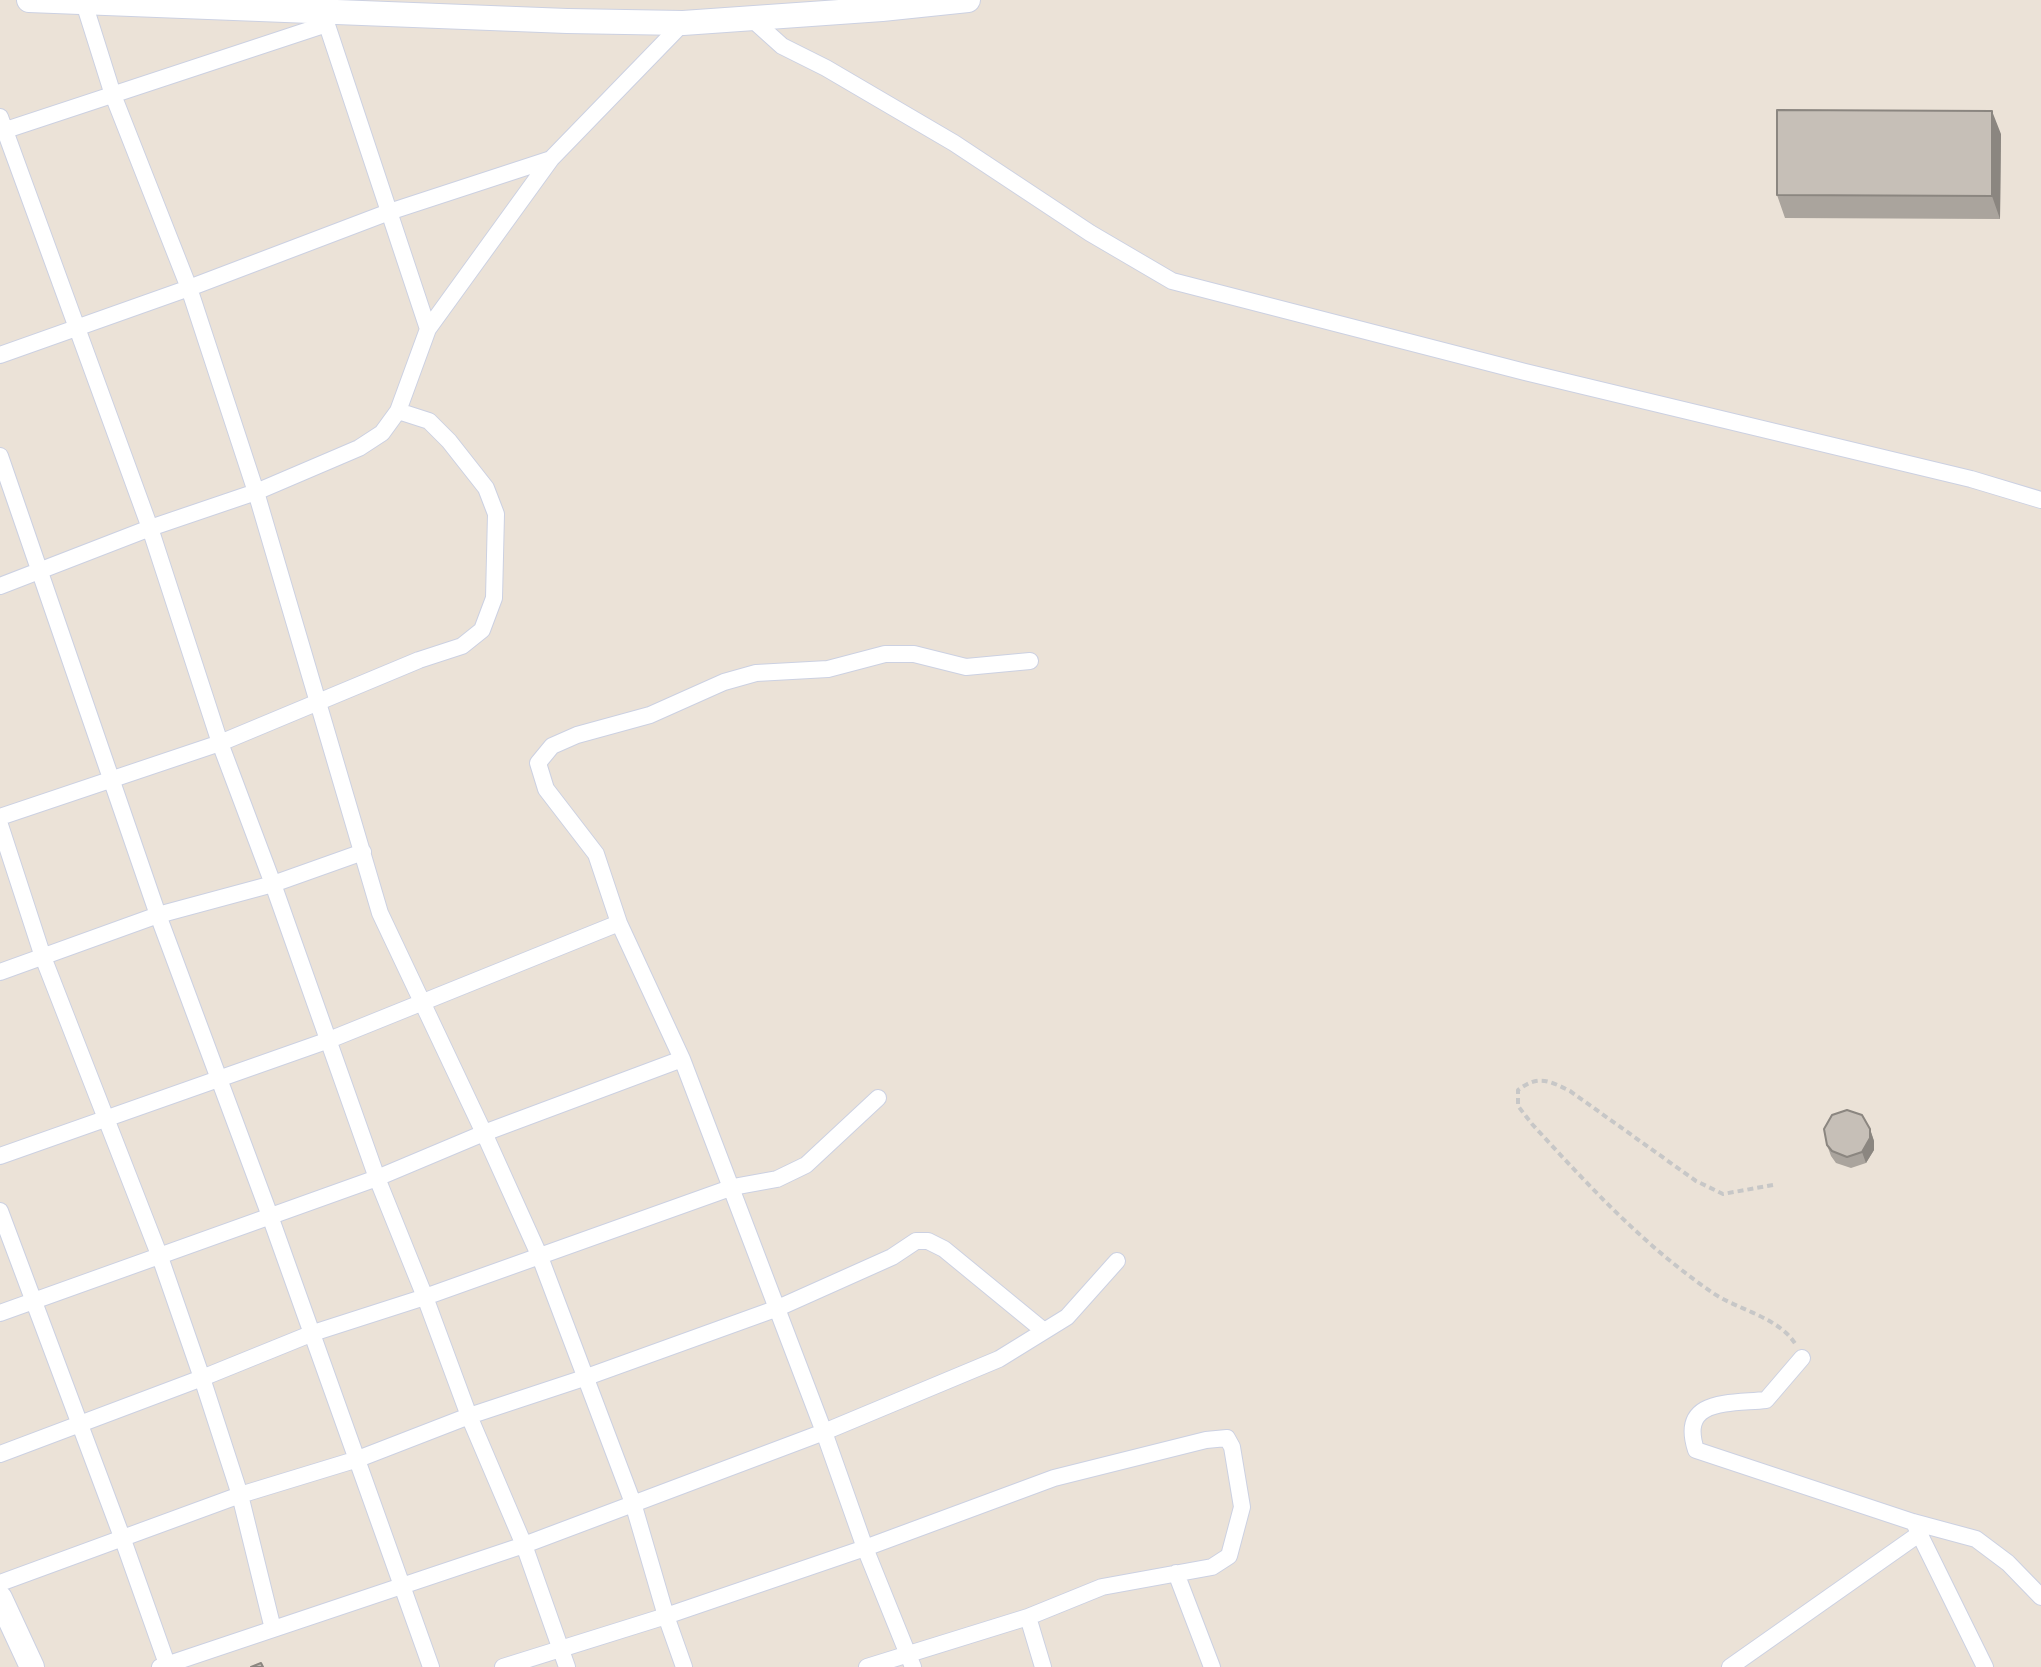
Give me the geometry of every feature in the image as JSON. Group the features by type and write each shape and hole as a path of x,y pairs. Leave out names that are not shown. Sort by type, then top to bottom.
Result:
{"main road":[{"path":"29,0 683,23 968,0"},
{"path":"0,1598 32,1667"}],"street":[{"path":"84,3 113,95 189,288 256,492 380,913 540,1257 633,1503 684,1667"},
{"path":"428,329 323,12 113,95 2,126 79,327 150,528 220,743 377,1178 469,1416 524,1545 567,1667"},
{"path":"752,19 782,46 826,68 954,143 1090,233 1172,281 1525,372 1971,479 2041,500"},
{"path":"0,586 150,528 256,492 359,448 382,433 398,411 428,329 551,159 683,23"},
{"path":"0,355 389,212 551,159"},
{"path":"0,817 220,743 419,660 462,646 482,630 494,598 496,514 486,488 449,441 429,421 398,411"},
{"path":"0,456 158,915 313,1333 431,1667"},
{"path":"910,1660 682,1059 619,923 596,854 546,789 538,763 552,746 577,735 650,715 724,682 756,673 828,669 885,654 914,654 966,667 1030,661"},
{"path":"0,825 43,957 160,1257 202,1378 240,1495 273,1629"},
{"path":"0,972 158,915 273,884 363,852"},
{"path":"0,1156 329,1040 619,923"},
{"path":"0,1313 377,1178 484,1133 682,1059"},
{"path":"0,1454 313,1333 425,1297 733,1187 777,1179 806,1165 878,1098"},
{"path":"0,1211 122,1537 163,1666 524,1545 824,1432 999,1359 1067,1317 1117,1261"},
{"path":"0,1583 240,1495 358,1459 469,1416 778,1308 892,1257 916,1241 928,1241 944,1249 1044,1331"},
{"path":"1802,1358 1766,1400 1721,1404 1699,1412 1691,1423 1696,1450 1916,1528 1976,1539 2008,1563 2041,1597"},
{"path":"503,1667 666,1616 865,1548 1054,1478 1206,1440 1227,1438 1232,1447 1242,1507 1229,1556 1212,1567 1102,1587 910,1660 867,1667"},
{"path":"1730,1667 1916,1528"},
{"path":"1916,1528 1985,1667"},
{"path":"1176,1573 1212,1667"},
{"path":"1028,1617 1043,1667"}],"path":[{"path":"1773,1185 1723,1194 1696,1181 1570,1091 1549,1081 1530,1081 1518,1090 1518,1106 1532,1124 1633,1231 1714,1294 1777,1327 1793,1340 1802,1358"}],"building":[{"path":"1777,110 1992,111 1992,196 1777,195"},
{"path":"1847,1110 1862,1115 1870,1129 1870,1138 1862,1152 1847,1157 1832,1151 1827,1145 1824,1129 1832,1115"}]}
